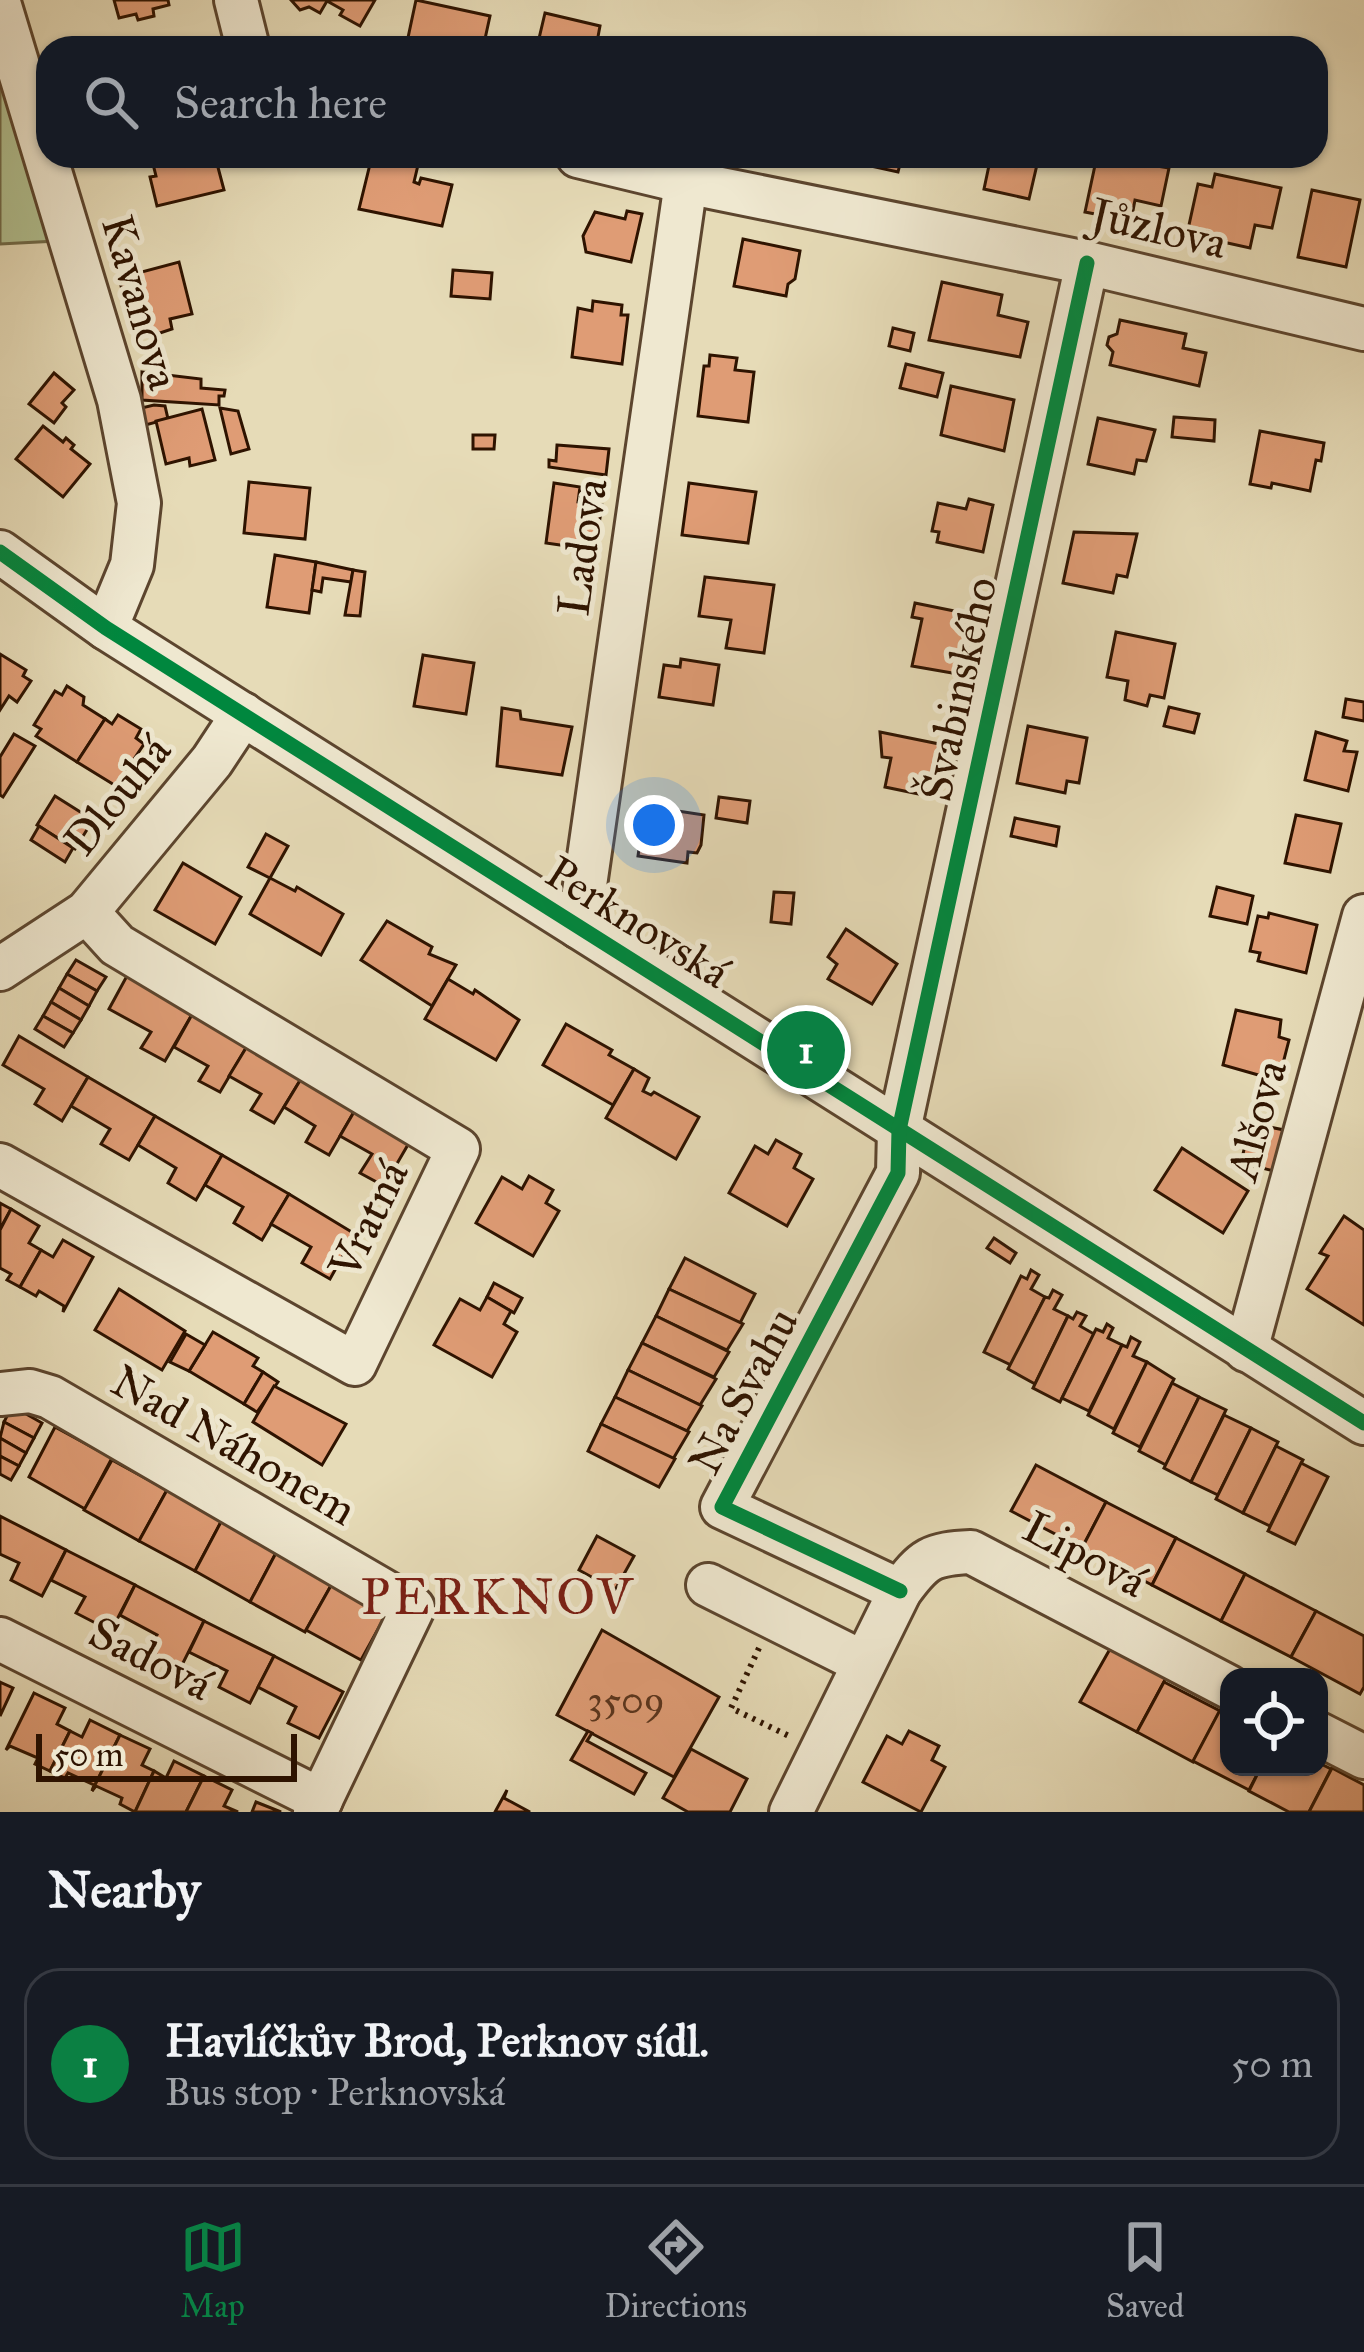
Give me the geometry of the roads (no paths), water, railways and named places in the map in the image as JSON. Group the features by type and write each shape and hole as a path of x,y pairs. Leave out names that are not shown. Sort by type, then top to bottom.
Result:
{"street":[{"name":"Kavanova","path":"0,6 36,125"},
{"name":"Kavanova","path":"49,168 119,400 139,503 131,565 106,628"},
{"name":"Jůzlova","path":"628,168 1087,263 1364,328"},
{"name":"Ladova","path":"579,927 686,182"},
{"name":"Švabinského","path":"899,1130 1087,263"},
{"name":"Perknovská","path":"0,551 106,628 1364,1423"},
{"name":"Dlouhá","path":"0,969 87,912 212,761 243,714"},
{"name":"Vratná","path":"0,1165 355,1364 458,1150 116,944 87,912"},
{"name":"Alšova","path":"1246,1350 1364,916"},
{"name":"Na Svahu","path":"899,1130 898,1173 722,1508 900,1591"},
{"name":"Nad Náhonem","path":"0,1394 30,1391 50,1397 413,1608 318,1806"},
{"name":"Lipová","path":"900,1591 918,1566 936,1554 971,1552 1220,1682"},
{"path":"708,1585 864,1663"},
{"path":"790,1812 900,1591"},
{"name":"Sadová","path":"0,1639 318,1806"},
{"path":"1328,1739 1364,1757"}],"place":[{"name":"Havlíčkův Brod, Perknov sídl.","path":"806,1050"}],"district":[{"name":"PERKNOV","path":"498,1597"}]}
